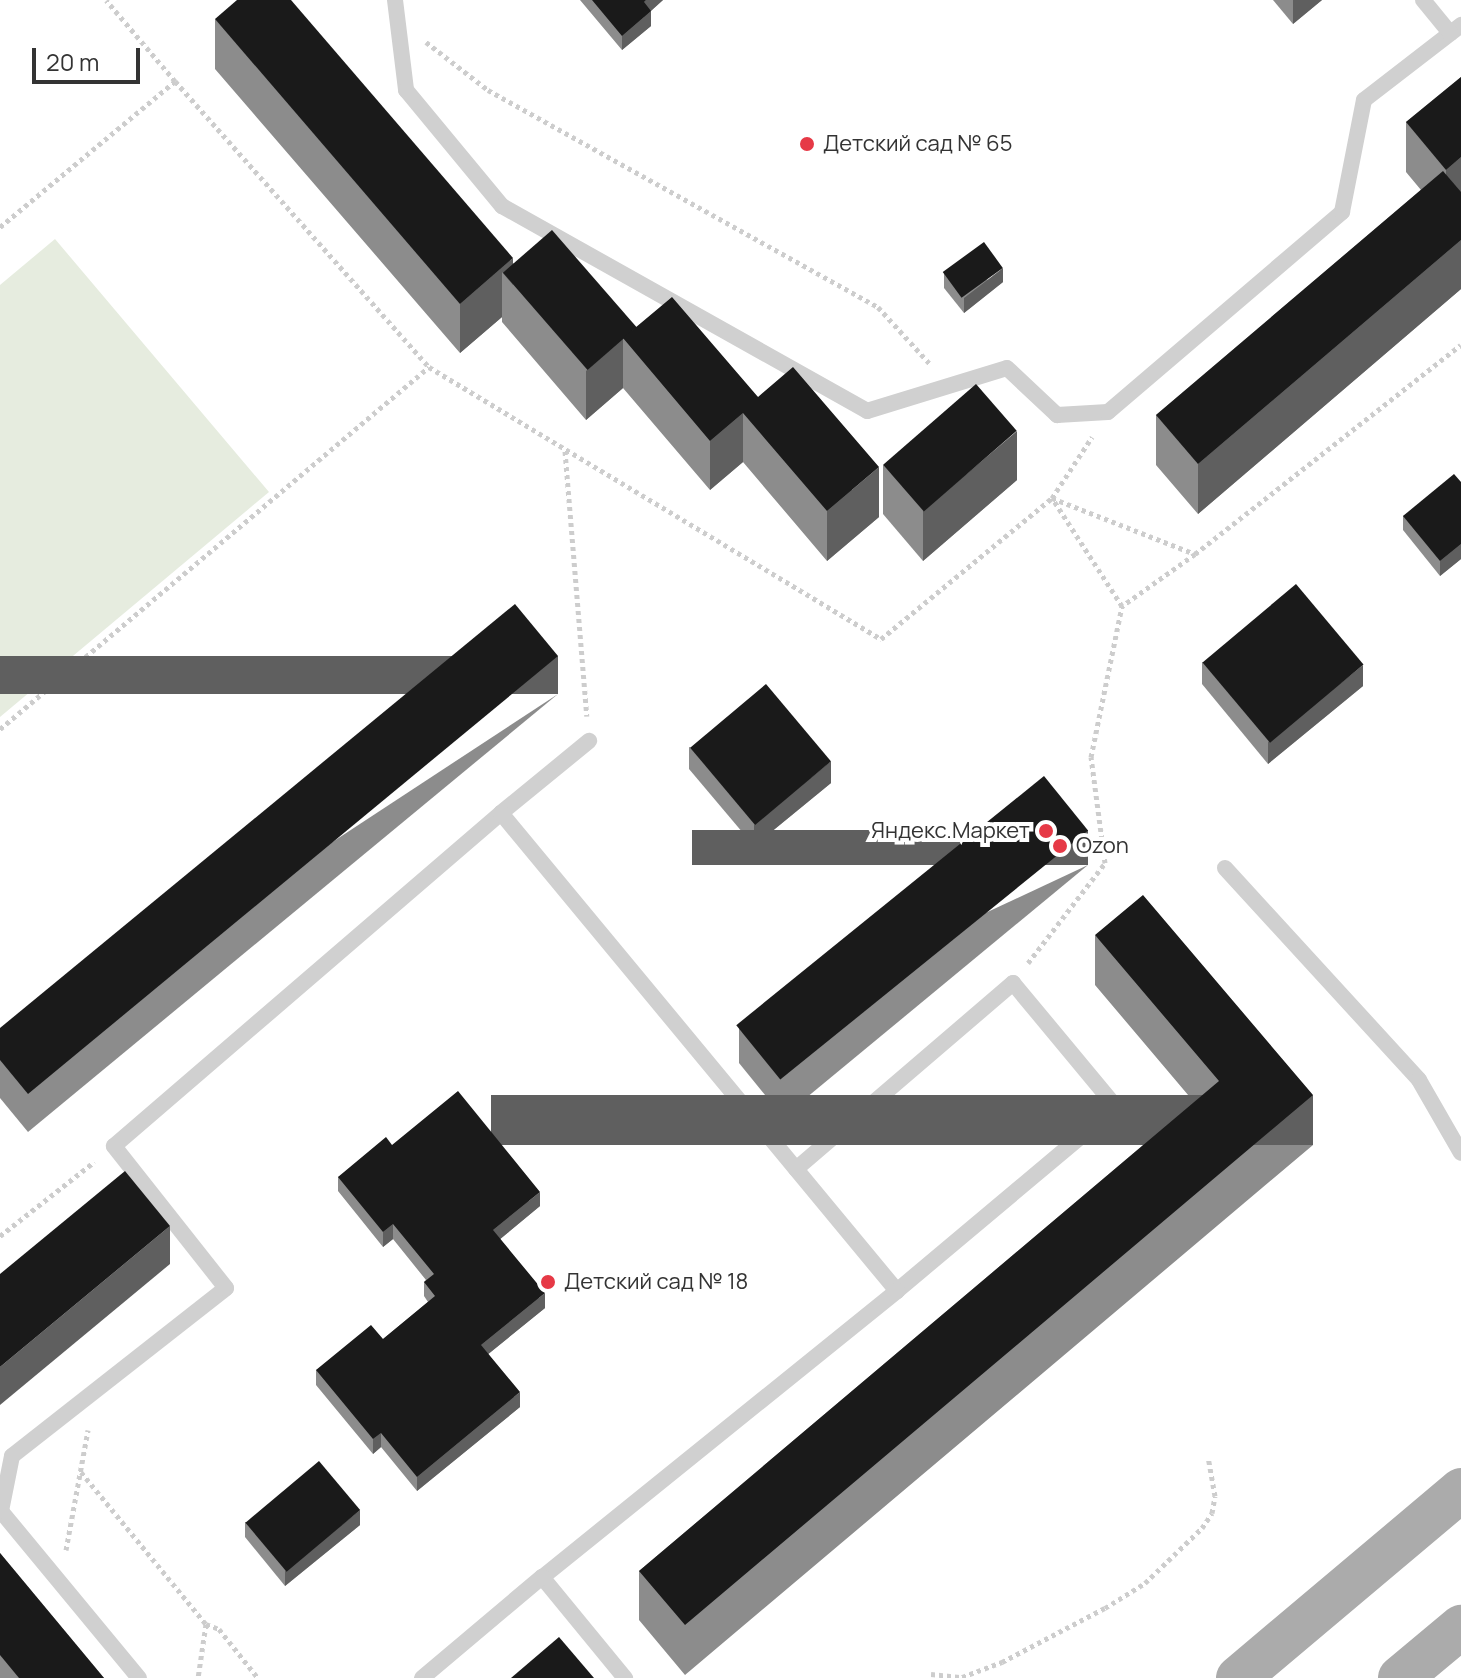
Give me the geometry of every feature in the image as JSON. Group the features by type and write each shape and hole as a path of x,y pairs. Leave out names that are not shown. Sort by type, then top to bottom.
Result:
{"main road":[{"path":"1238,1678 1461,1490"},
{"path":"1400,1678 1461,1627"}],"lane":[{"path":"395,0 406,90 502,206 867,411 1007,368 1057,415 1108,412 1342,212 1364,100 1456,29 1423,0"},
{"path":"139,1678 1,1511 12,1456 226,1288 114,1146 589,741"},
{"path":"501,813 897,1291"},
{"path":"1225,868 1419,1080 1461,1153"},
{"path":"422,1678 542,1577 897,1291 1116,1107 1013,983 796,1169"},
{"path":"542,1577 625,1678"}],"path":[{"path":"106,0 429,367 881,639 1052,498 1108,412"},
{"path":"397,19 488,90 878,307 949,385"},
{"path":"0,227 175,81"},
{"path":"1013,983 1105,863 1091,757 1122,606 1195,554 1461,345"},
{"path":"0,729 429,367"},
{"path":"565,450 589,741"},
{"path":"1052,498 1195,554"},
{"path":"1052,498 1122,606"},
{"path":"0,1236 114,1146"},
{"path":"60,1582 93,1393"},
{"path":"931,1674 962,1677 1002,1662 1105,1608 1145,1583 1202,1528 1212,1513 1215,1496 1208,1458"},
{"path":"81,1472 206,1624 219,1629 258,1678"},
{"path":"198,1678 206,1624"}],"shaded area":[{"path":"55,239 269,492 0,717 0,285"}],"building":[{"path":"237,0 291,0 513,258 460,304 215,19"},
{"path":"592,0 646,0 644,2 651,11 622,36"},
{"path":"1461,77 1461,157 1446,170 1406,122"},
{"path":"1443,171 1461,192 1461,240 1198,464 1156,415"},
{"path":"552,230 637,327 588,370 503,273"},
{"path":"984,242 1003,268 962,298 943,272"},
{"path":"672,297 758,397 793,367 879,467 827,511 743,413 710,441 623,338"},
{"path":"976,384 1017,431 924,511 883,465"},
{"path":"1454,474 1461,482 1461,544 1440,561 1403,516"},
{"path":"1296,584 1363,664 1270,743 1203,662"},
{"path":"515,604 558,656 28,1094 0,1060 0,1028"},
{"path":"766,684 831,761 755,825 690,748"},
{"path":"1044,776 1088,830 780,1080 736,1025"},
{"path":"1143,895 1313,1095 685,1625 639,1571 1219,1081 1095,935"},
{"path":"458,1091 540,1192 493,1230 545,1293 481,1345 520,1392 417,1477 381,1433 373,1439 316,1370 371,1325 383,1339 435,1296 424,1282 434,1274 393,1224 383,1232 338,1177 386,1137 392,1145"},
{"path":"125,1171 170,1226 0,1367 0,1274"},
{"path":"319,1461 360,1510 287,1572 245,1523"},
{"path":"0,1553 104,1678 19,1678 0,1655"},
{"path":"559,1637 594,1678 511,1678"}],"place":[{"name":"Детский сад № 65","path":"807,144"},
{"name":"Яндекс.Маркет","path":"1046,831"},
{"name":"Ozon","path":"1060,846"},
{"name":"Детский сад № 18","path":"548,1282"}]}
